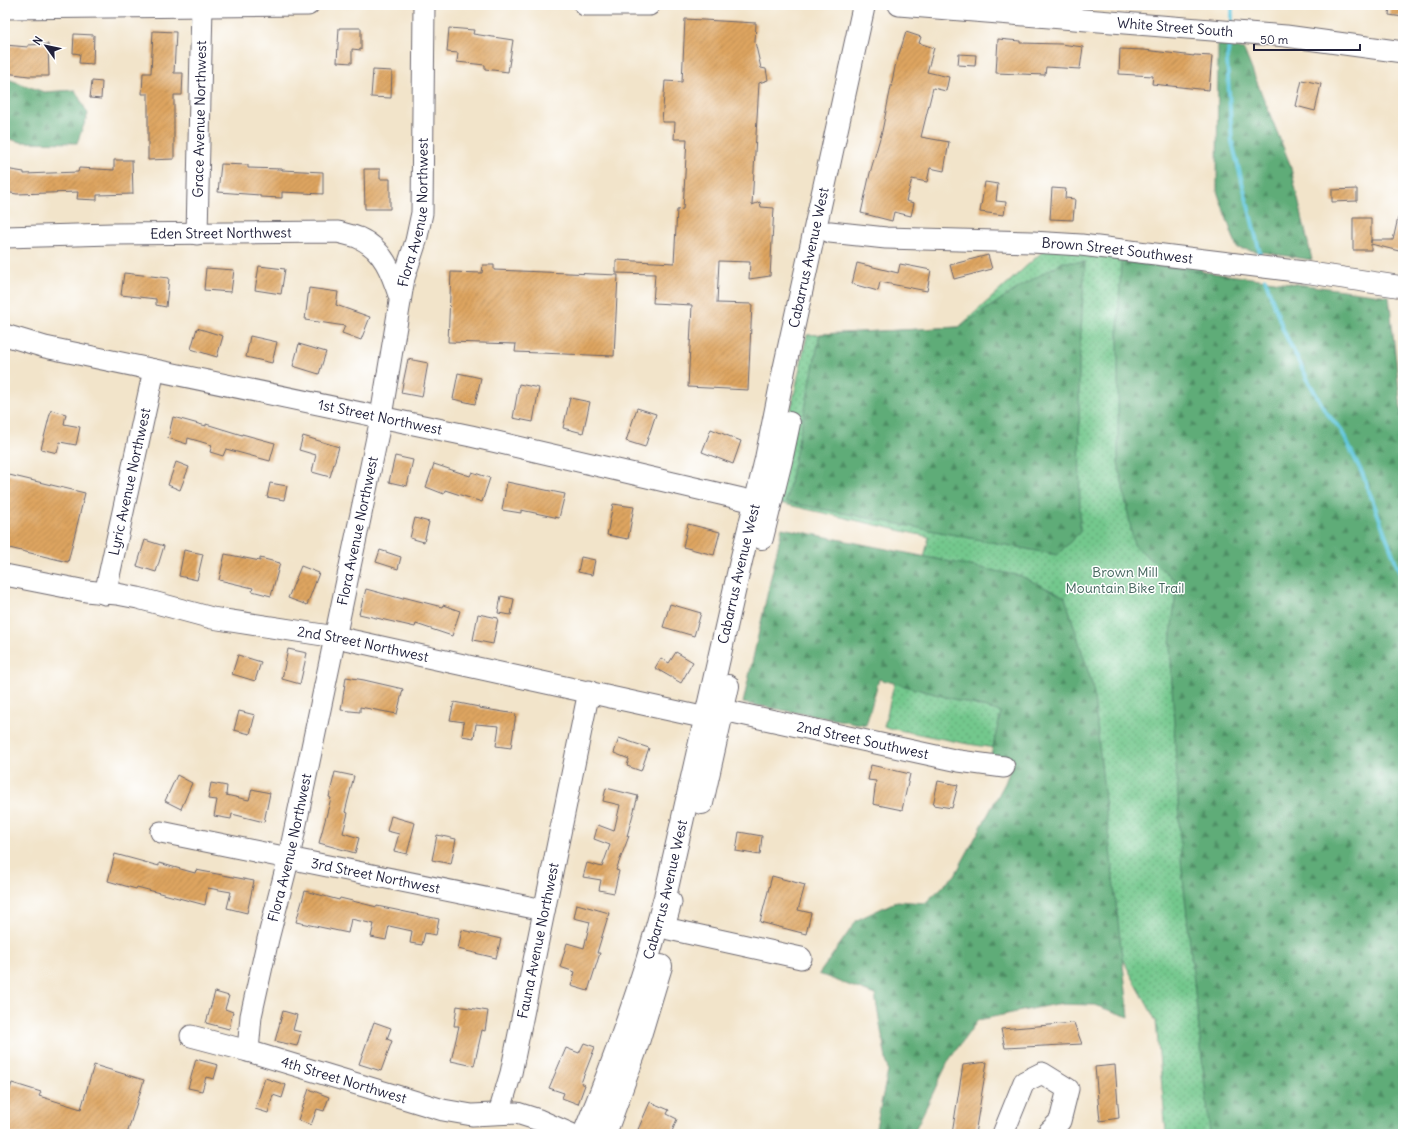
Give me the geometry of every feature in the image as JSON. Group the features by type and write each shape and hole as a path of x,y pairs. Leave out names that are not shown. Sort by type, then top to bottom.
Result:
{"main road":[{"name":"Cabarrus Avenue West","path":"605,1134 635,1052 672,930 687,870 716,716 740,561 769,447 784,370 864,5"},
{"name":"Cabarrus Avenue West","path":"584,1134 615,1058 652,944 672,866 716,716 748,594 781,461 880,5"}],"street":[{"name":"Grace Avenue Northwest","path":"197,234 202,5"},
{"path":"5,8 308,5"},
{"name":"Flora Avenue Northwest","path":"248,1051 253,1008 268,939 289,857 381,418 400,300 400,270 416,241 422,213 424,5"},
{"path":"585,5 649,5"},
{"name":"White Street South","path":"899,5 1286,36 1403,52"},
{"name":"Eden Street Northwest","path":"5,237 338,232 359,238 377,250 400,270"},
{"name":"Brown Street Southwest","path":"830,232 886,238 1032,242 1081,245 1304,272 1403,287"},
{"name":"1st Street Northwest","path":"5,335 45,347 471,436 755,502"},
{"name":"Lyric Avenue Northwest","path":"105,594 154,370"},
{"name":"2nd Street Northwest","path":"5,575 86,591 138,598 212,618 336,637 589,691 716,716"},
{"name":"Fauna Avenue Northwest","path":"499,1113 511,1073 589,691"},
{"name":"2nd Street Southwest","path":"716,716 1004,768"},
{"name":"3rd Street Northwest","path":"161,832 544,910"},
{"path":"672,866 672,899 666,927 672,930 801,958"},
{"name":"4th Street Northwest","path":"191,1036 248,1051 443,1110 472,1115 499,1113"},
{"path":"1003,1134 1024,1082 1042,1073 1068,1089 1060,1121 1047,1134"},
{"path":"499,1113 511,1112 524,1114 571,1134"}],"green space":[{"path":"1218,44 1244,50 1290,164 1312,260 1237,248 1217,191"},
{"path":"5,78 44,92 75,90 88,114 77,143 21,142 5,138"},
{"name":"Brown Mill Mountain Bike Trail","path":"1052,243 1197,259 1260,408 1403,1134 1163,1134 1166,1132 1156,1021 1117,949 1022,752 968,744 884,727 929,537 771,501 807,335 959,327"},
{"path":"1121,261 1389,296 1403,420 1403,1134 1210,1134 1181,860 1170,644 1177,582 1134,545 1118,462 1118,329"},
{"path":"1063,262 1085,262 1079,367 1080,532 1057,555 786,502 820,334 959,327 1023,285"},
{"path":"782,528 1021,576 1065,597 1093,687 1129,1017 1094,1005 1056,1004 978,1020 949,1060 913,1134 873,1134 876,1127 888,1071 875,995 819,974 857,920 897,901 925,903 955,875 1005,783 1014,759 991,755 1001,712 879,679 866,725 743,703"}],"building":[{"path":"1390,5 1403,5 1403,17 1389,15"},
{"path":"685,19 756,23 755,42 761,68 766,69 768,80 759,83 752,205 760,202 761,207 774,208 770,276 749,279 750,262 719,261 717,303 752,304 748,390 688,387 692,305 653,303 655,274 616,273 616,260 674,263 677,210 683,209 687,139 674,139 675,122 662,122 665,81 682,82"},
{"path":"339,28 361,28 361,50 352,49 352,63 337,62"},
{"path":"449,28 474,30 473,34 513,40 508,72 485,69 485,65 457,62 458,53 447,52"},
{"path":"153,31 176,32 174,73 183,73 182,95 174,95 174,159 148,160 148,94 142,94 143,73 151,73"},
{"path":"906,32 921,37 919,43 934,48 927,72 949,77 946,91 933,88 921,137 949,142 944,171 930,168 927,182 912,179 906,201 914,203 911,216 894,212 892,221 861,213 870,173 882,131 895,67"},
{"path":"74,34 94,35 93,64 79,63 80,54 73,53"},
{"path":"998,39 1020,41 1020,43 1061,44 1083,47 1080,69 1046,67 1045,75 996,73"},
{"path":"48,44 49,76 29,76 5,73 5,45 28,47 28,45"},
{"path":"1120,49 1144,50 1194,56 1212,56 1209,90 1152,84 1153,76 1119,74"},
{"path":"959,54 976,55 975,66 958,65"},
{"path":"373,70 392,71 391,98 371,97"},
{"path":"1302,80 1321,84 1315,111 1296,106"},
{"path":"92,81 102,82 101,99 90,98"},
{"path":"114,160 132,160 133,194 97,195 97,200 77,199 78,192 17,194 5,192 5,169 24,172 24,174 78,172 79,168 114,170"},
{"path":"221,164 248,165 248,168 323,172 323,194 282,192 282,198 218,192"},
{"path":"364,169 380,169 380,179 390,179 390,209 365,209"},
{"path":"985,182 998,184 996,201 1006,202 1004,215 980,212"},
{"path":"1052,188 1066,189 1065,198 1075,199 1073,220 1050,219"},
{"path":"1357,189 1357,201 1332,202 1332,190"},
{"path":"1353,218 1371,218 1371,240 1393,240 1398,218 1403,219 1403,252 1371,244 1371,250 1353,250"},
{"path":"988,255 992,269 954,279 950,265"},
{"path":"857,263 898,273 900,264 931,270 927,291 880,282 878,291 852,284"},
{"path":"483,265 494,265 494,270 618,275 614,356 515,352 516,344 448,342 451,272 482,273"},
{"path":"259,266 285,269 281,294 255,290"},
{"path":"206,268 234,270 231,292 204,290"},
{"path":"124,273 169,278 166,307 156,305 156,299 121,295"},
{"path":"309,288 338,292 336,305 370,317 361,340 342,333 345,326 305,320"},
{"path":"197,328 223,336 217,357 191,349"},
{"path":"250,336 277,342 272,363 246,357"},
{"path":"299,344 326,352 319,374 293,366"},
{"path":"408,359 428,363 422,397 401,393"},
{"path":"458,373 481,378 475,404 453,399"},
{"path":"519,384 539,388 533,422 513,418"},
{"path":"570,398 590,402 583,433 563,428"},
{"path":"637,408 656,414 645,447 626,441"},
{"path":"51,410 66,414 64,424 80,427 76,445 60,442 57,453 41,449"},
{"path":"173,417 206,426 206,424 275,443 270,461 226,449 223,456 210,452 212,445 188,438 187,444 168,438"},
{"path":"711,429 741,441 733,464 702,452"},
{"path":"303,436 339,447 330,477 312,472 316,455 299,450"},
{"path":"395,456 413,460 407,486 389,482"},
{"path":"176,462 189,467 180,490 168,485"},
{"path":"434,464 470,476 472,472 490,478 482,502 445,490 444,494 426,487"},
{"path":"5,474 85,493 68,562 5,547"},
{"path":"507,482 565,494 559,518 521,510 521,513 502,510"},
{"path":"270,483 287,486 284,500 267,497"},
{"path":"613,504 634,507 628,539 607,535"},
{"path":"415,518 429,522 424,542 410,538"},
{"path":"688,524 720,532 714,555 683,547"},
{"path":"145,540 164,546 156,572 137,566"},
{"path":"184,550 203,554 197,580 179,576"},
{"path":"380,550 401,557 398,569 376,562"},
{"path":"225,554 260,561 260,558 280,563 271,596 252,591 253,588 219,580"},
{"path":"581,557 595,560 592,575 578,572"},
{"path":"301,566 319,573 307,605 288,598"},
{"path":"366,589 403,599 403,597 442,607 443,605 460,611 452,636 416,624 415,627 359,614"},
{"path":"501,596 514,599 511,615 498,613"},
{"path":"670,604 701,613 694,636 663,627"},
{"path":"478,614 498,618 493,644 473,640"},
{"path":"288,649 307,653 300,684 282,679"},
{"path":"676,652 693,662 681,683 655,668 661,658 669,663"},
{"path":"238,655 261,662 255,681 232,674"},
{"path":"346,677 403,689 397,714 360,707 360,712 341,710"},
{"path":"454,702 516,714 511,748 496,746 499,726 476,724 474,738 462,736 464,722 450,720"},
{"path":"239,711 255,715 250,734 234,730"},
{"path":"619,738 649,748 641,771 627,766 629,759 614,753"},
{"path":"871,765 910,774 902,810 873,804 876,781 868,780"},
{"path":"335,772 354,776 345,812 348,813 343,833 359,838 355,853 319,843 331,798 329,797"},
{"path":"177,775 192,783 181,809 165,801"},
{"path":"938,781 958,785 952,808 933,805"},
{"path":"211,783 227,786 226,795 249,800 252,789 270,793 264,822 232,814 231,819 214,816 217,800 208,799"},
{"path":"606,788 638,796 627,836 629,836 616,870 619,871 614,893 599,890 601,880 583,877 587,863 602,867 610,845 594,839 598,825 614,831 620,805 603,801"},
{"path":"391,816 415,823 407,854 394,851 399,834 387,831"},
{"path":"739,832 762,836 760,855 736,851"},
{"path":"437,835 456,839 451,864 432,860"},
{"path":"115,854 159,866 159,863 195,873 196,870 254,881 247,913 227,908 231,892 208,888 205,905 108,881"},
{"path":"772,876 805,885 798,910 811,913 806,934 760,922"},
{"path":"305,891 339,900 340,898 439,919 436,935 425,933 422,945 410,943 412,931 389,926 386,940 371,937 374,924 351,919 348,933 296,922"},
{"path":"577,904 609,913 597,953 600,953 588,991 571,986 575,972 560,967 567,943 584,948 590,922 574,918"},
{"path":"462,930 501,939 496,958 458,949"},
{"path":"215,992 229,996 225,1009 233,1012 229,1029 206,1023"},
{"path":"457,1006 488,1011 485,1031 482,1030 474,1066 451,1061 459,1026 454,1026"},
{"path":"283,1011 297,1015 293,1030 301,1032 297,1046 275,1041"},
{"path":"374,1022 391,1028 387,1039 392,1041 381,1071 359,1064"},
{"path":"1074,1023 1082,1044 1005,1048 1001,1029"},
{"path":"584,1043 595,1047 581,1083 585,1085 578,1104 562,1098 564,1093 549,1088 566,1048 579,1053"},
{"path":"196,1059 218,1065 214,1079 206,1077 202,1091 188,1088"},
{"path":"987,1062 975,1134 952,1134 963,1065"},
{"path":"94,1065 144,1080 127,1134 5,1134 5,1105 12,1083 41,1092 39,1096 81,1109"},
{"path":"1115,1065 1119,1118 1100,1121 1095,1067"},
{"path":"265,1078 286,1085 282,1098 273,1095 268,1113 255,1109"},
{"path":"309,1089 329,1097 324,1111 317,1109 311,1125 298,1120"},
{"path":"650,1102 669,1110 667,1114 677,1119 671,1134 636,1134"}],"waterway":[{"path":"1232,5 1232,21"},
{"path":"1229,46 1227,59 1232,142 1260,253"},
{"path":"1265,279 1284,332 1326,412 1341,430 1363,475 1403,581"}]}
